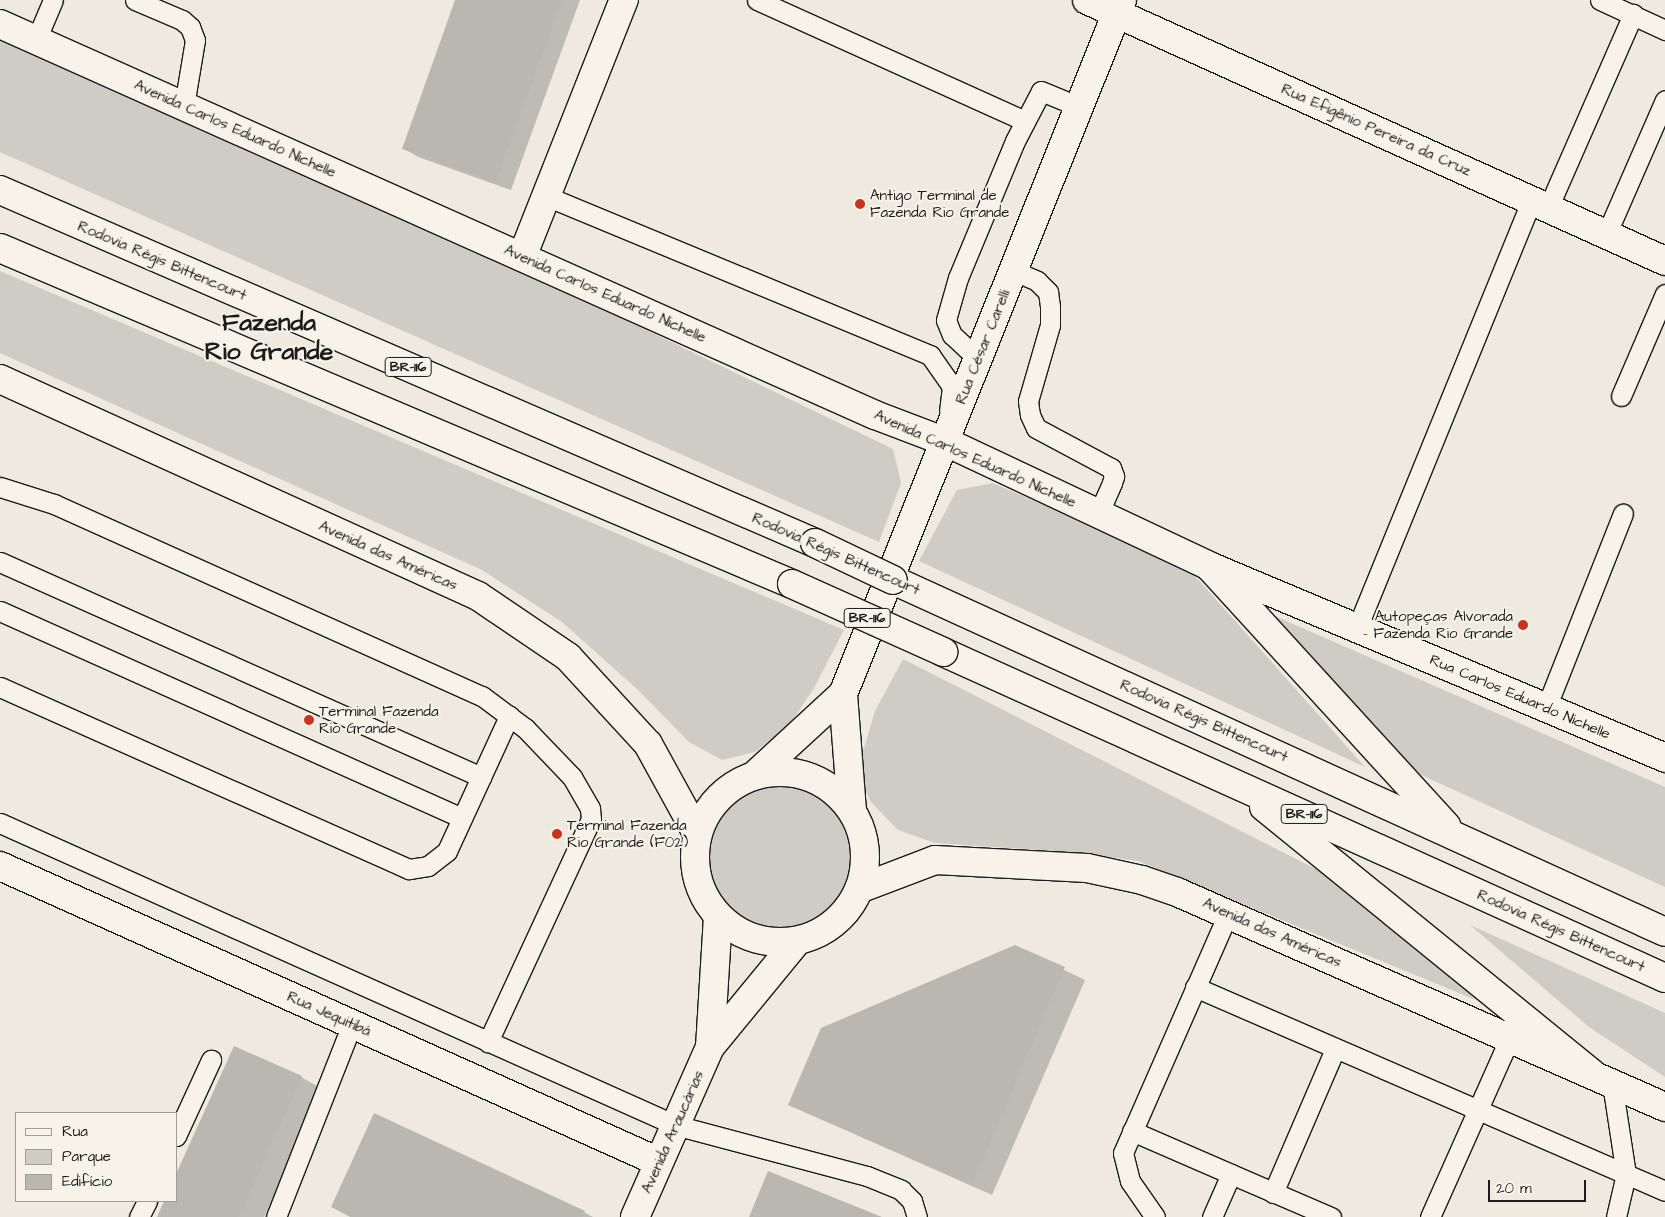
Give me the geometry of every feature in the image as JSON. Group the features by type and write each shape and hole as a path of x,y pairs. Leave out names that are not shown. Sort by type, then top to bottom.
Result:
{"main road":[{"path":"522,257 624,0"},
{"name":"Rua Efigênio Pereira da Cruz","path":"1087,0 1120,6 1665,261"},
{"name":"Rua César Carelli","path":"756,774 843,694 1120,6"},
{"name":"Avenida Carlos Eduardo Nichelle","path":"0,24 875,415 946,442 1209,566"},
{"name":"Rodovia Régis Bittencourt","path":"0,190 816,543 1665,932"},
{"name":"Rodovia Régis Bittencourt","path":"0,248 792,584 1665,978"},
{"name":"Avenida das Américas","path":"1,380 478,596 568,657 648,744 697,833"},
{"path":"1209,566 1454,835"},
{"name":"Rua Carlos Eduardo Nichelle","path":"1209,566 1665,758"},
{"name":"Rua César Carelli","path":"843,694 852,811"},
{"path":"783,771 810,776 834,790 852,811 863,835 865,862 859,889 845,913 823,931 797,941 768,942 741,934 718,917 701,892 694,863 697,833 710,807 730,787 756,774 783,771"},
{"path":"1233,782 1601,1078"},
{"name":"Avenida das Américas","path":"859,889 935,860 1087,868 1142,880 1228,914 1665,1106"},
{"name":"Rua Jequitibá","path":"0,866 659,1162"},
{"name":"Avenida Araucárias","path":"710,1047 718,917"},
{"name":"Avenida Araucárias","path":"635,1217 710,1047 797,941"}],"lane":[{"path":"36,40 53,0"},
{"path":"135,0 182,20 190,27 195,40 184,106"},
{"path":"757,0 1025,121"},
{"path":"1600,0 1665,30"},
{"path":"1356,628 1540,204 1633,14"},
{"path":"978,359 952,335 946,320 958,278 1025,121 1041,92 1080,108"},
{"path":"1606,234 1665,100"},
{"path":"546,196 930,355 952,387 946,442"},
{"path":"1014,271 1037,281 1048,292 1050,307 1050,325 1028,401 1030,416 1036,428 1110,468 1114,476 1098,514"},
{"path":"1621,396 1665,294"},
{"path":"0,486 54,504 473,692 525,728 572,777 590,808 591,819 488,1042"},
{"path":"1546,708 1623,514"},
{"path":"0,562 481,777"},
{"path":"0,611 462,818"},
{"path":"0,687 404,868 421,868 438,860 450,846 508,716"},
{"path":"0,822 675,1126 867,1176 900,1190 912,1201 917,1217"},
{"path":"1155,1217 1130,1181 1123,1153 1228,914"},
{"path":"1195,987 1476,1112 1665,1190"},
{"path":"276,1217 352,1024"},
{"path":"1430,1217 1510,1037"},
{"path":"1273,1193 1335,1049"},
{"path":"178,1132 211,1060"},
{"path":"1601,1078 1626,1174 1616,1217"},
{"path":"1132,1130 1330,1217"},
{"path":"1212,1217 1231,1174"},
{"path":"140,1217 147,1202"}],"green space":[{"path":"0,38 514,266 893,449 901,483 879,542 0,152"},
{"path":"0,271 844,630 814,688 790,724 755,752 722,760 689,742 637,689 562,622 482,570 0,353"},
{"path":"993,483 1188,568 1365,767 919,561 957,490"},
{"path":"1275,616 1665,787 1665,887 1402,766"},
{"path":"903,659 1363,893 1476,1000 1138,861 1071,852 935,843 898,830 871,802 861,781 861,758 875,711"},
{"path":"780,780 809,786 823,793 834,803 844,814 851,828 857,857 851,886 844,900 834,911 823,921 809,928 780,934 751,928 737,921 726,911 716,900 709,886 703,857 709,828 716,814 726,803 737,793 751,786"},
{"path":"1470,925 1665,1013 1665,1077 1589,1027"}],"building":[{"path":"455,0 562,0 496,182 402,149"},
{"path":"1015,945 1065,967 972,1185 788,1105 821,1028"},
{"path":"234,1046 302,1076 239,1217 157,1217 164,1202 178,1202 178,1170"},
{"path":"374,1113 585,1211 582,1217 352,1217 331,1207"},
{"path":"768,1171 882,1217 749,1217"}],"place":[{"name":"Antigo Terminal de Fazenda Rio Grande","path":"860,204"},
{"name":"Autopeças Alvorada - Fazenda Rio Grande","path":"1523,625"},
{"name":"Terminal Fazenda Rio Grande","path":"309,720"},
{"name":"Terminal Fazenda Rio Grande (F02)","path":"557,834"}],"district":[{"name":"Fazenda Rio Grande","path":"269,338"}]}
